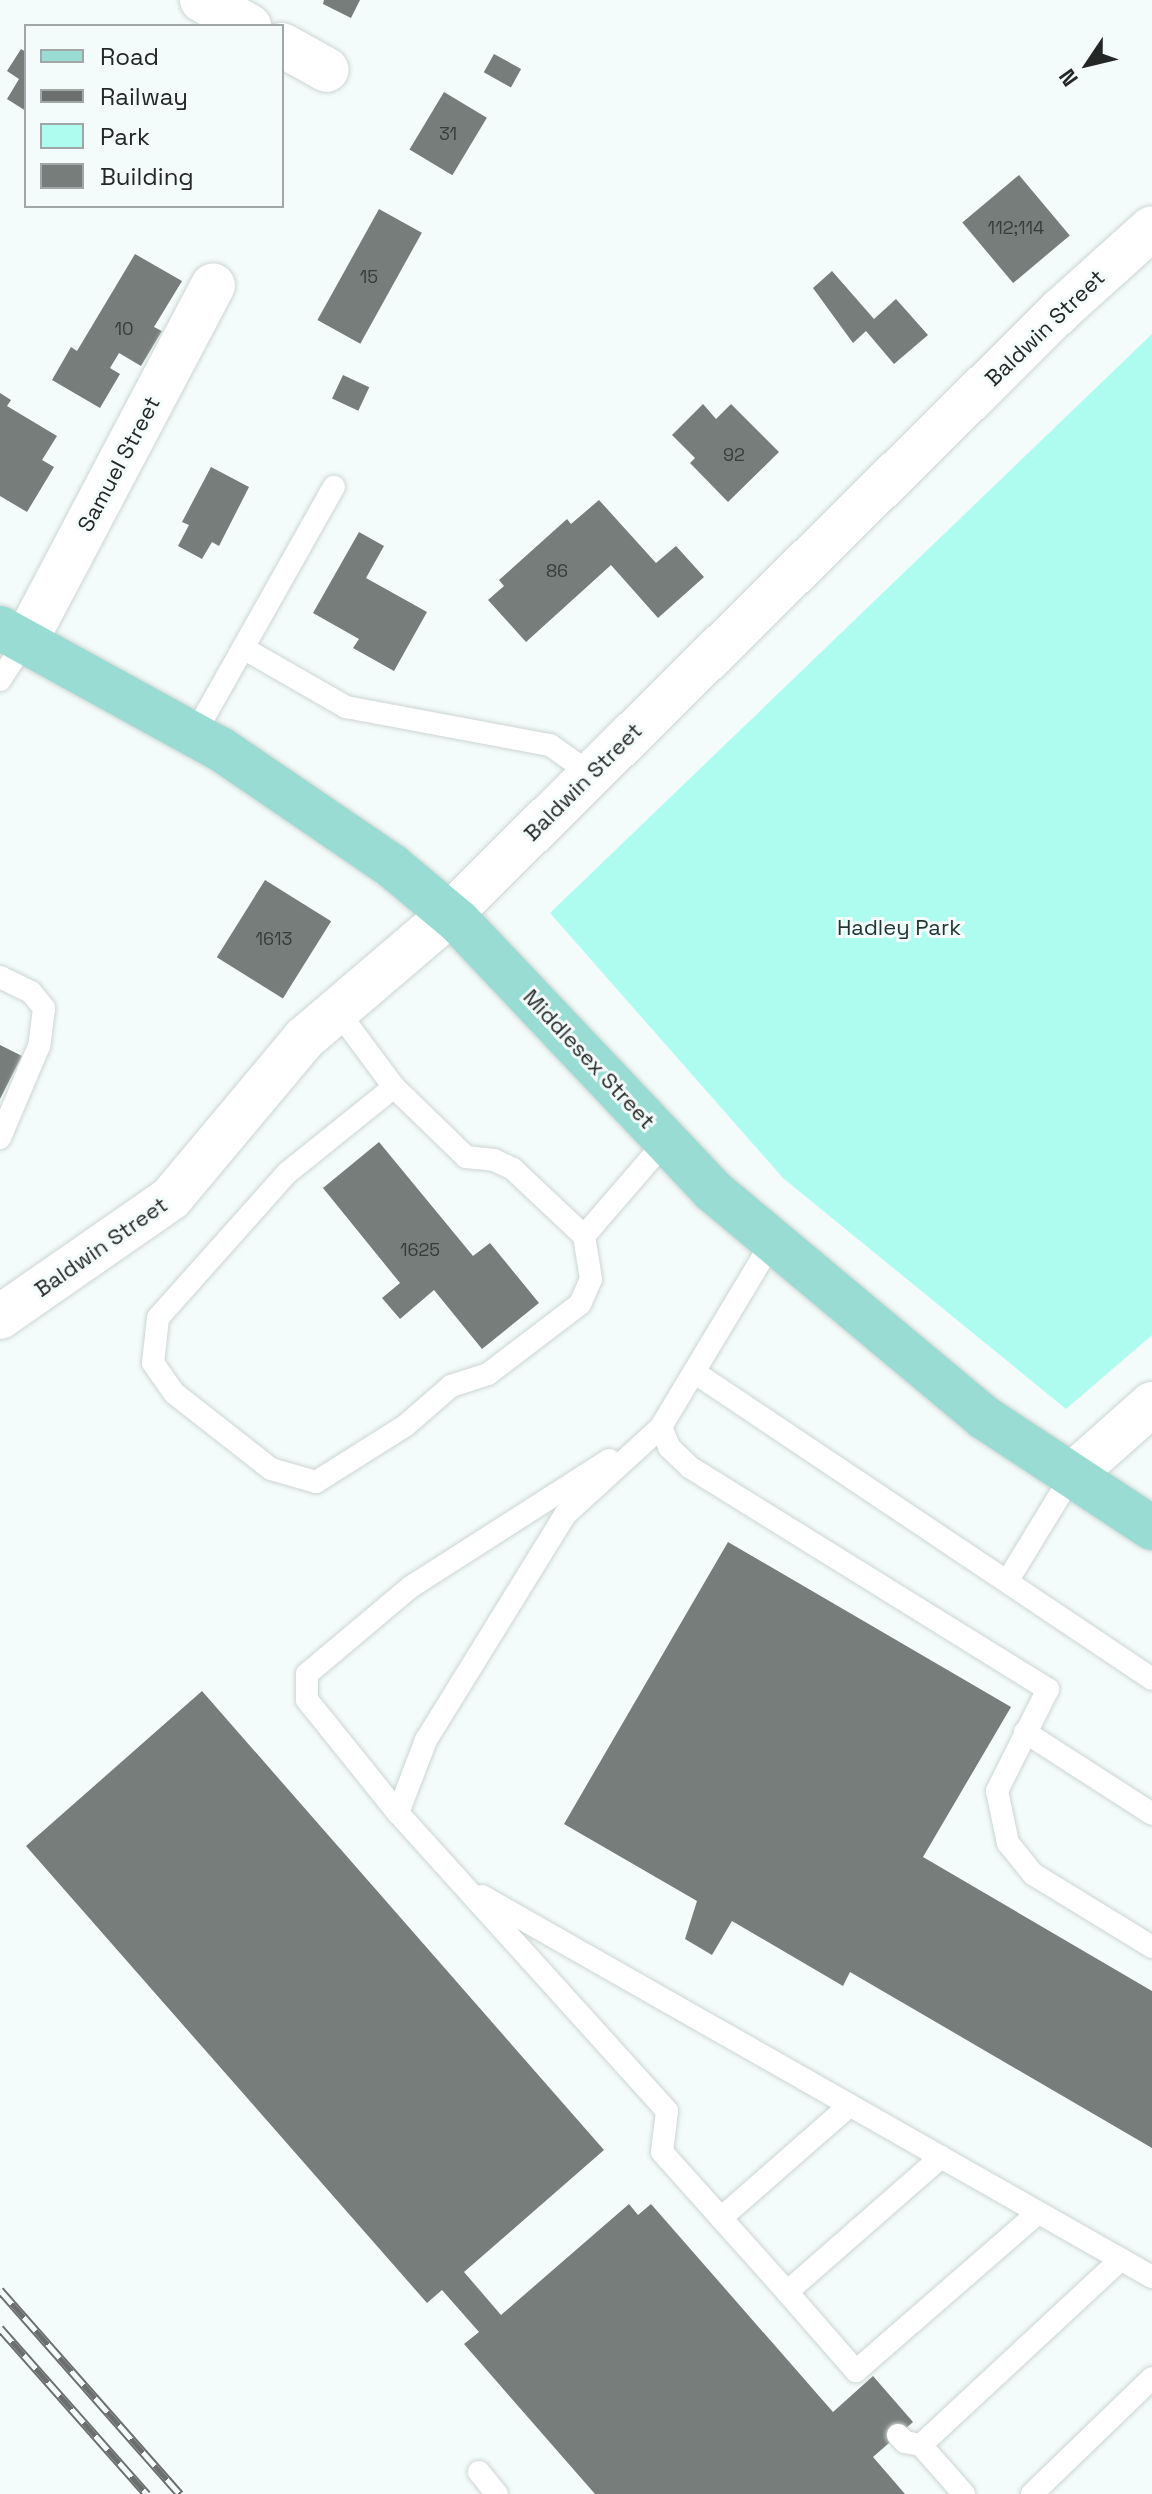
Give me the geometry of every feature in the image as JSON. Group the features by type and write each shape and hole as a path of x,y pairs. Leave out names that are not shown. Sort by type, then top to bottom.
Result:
{"main road":[{"name":"Middlesex Street","path":"12,635 194,735 392,866 450,914 666,1141 772,1242 985,1418 1152,1528"}],"street":[{"path":"202,0 245,24"},
{"path":"284,46 327,70"},
{"name":"Baldwin Street","path":"0,1317 171,1198 305,1038 339,1013 450,914 1061,310 1152,228"},
{"name":"Samuel Street","path":"12,635 213,286"},
{"path":"1072,1475 1152,1404"}],"lane":[{"path":"194,735 334,487"},
{"path":"0,680 12,635"},
{"path":"243,648 346,707 550,745 591,774"},
{"path":"0,977 31,992 44,1008 39,1046 0,1138"},
{"path":"339,1013 394,1087 466,1157 494,1160 513,1169 584,1236 591,1279 580,1304 488,1374 451,1386 405,1426 316,1482 271,1469 174,1393 153,1363 158,1318 287,1173 394,1087"},
{"path":"584,1236 666,1141"},
{"path":"398,1813 426,1740 565,1515 661,1427 772,1242"},
{"path":"694,1372 1152,1679"},
{"path":"661,1427 669,1447 691,1468 1048,1689 997,1791 1008,1843 1033,1874 1152,1947"},
{"path":"661,1427 412,1586 307,1674 307,1700 398,1813 667,2111 662,2152 787,2292 857,2381 1038,2213"},
{"path":"1008,1580 1072,1475"},
{"path":"1025,1732 1152,1814"},
{"path":"466,1887 1152,2277"},
{"path":"721,2218 850,2105"},
{"path":"787,2292 941,2157"},
{"path":"921,2445 1121,2259"},
{"path":"1032,2494 1152,2378"},
{"path":"898,2435 905,2442 921,2445 964,2494"},
{"path":"479,2472 497,2494"}],"green space":[{"name":"Hadley Park","path":"1152,334 1152,1335 1066,1409 783,1178 550,913"}],"building":[{"path":"324,0 360,0 351,18 323,4"},
{"path":"21,49 24,51 24,110 7,99 19,79 7,71"},
{"path":"494,54 521,69 511,87 484,72"},
{"path":"444,92 487,118 452,175 409,149"},
{"path":"1019,175 1070,236 1013,283 962,223"},
{"path":"379,209 422,233 360,344 317,320"},
{"path":"135,254 182,281 154,327 162,331 141,366 119,353 110,368 120,374 100,408 52,380 71,347 77,351"},
{"path":"832,271 874,319 896,299 928,335 894,364 866,331 853,343 813,288"},
{"path":"343,375 369,387 358,411 332,399"},
{"path":"0,393 11,400 7,406 57,436 42,460 54,467 27,512 0,496"},
{"path":"703,404 716,419 731,404 779,452 728,502 690,463 695,458 672,435"},
{"path":"211,467 249,487 219,546 212,542 202,559 178,546 189,525 182,522"},
{"path":"599,500 656,563 676,546 704,577 658,618 611,565 526,642 488,600 504,586 499,580 567,519 571,524"},
{"path":"359,532 384,546 366,578 427,612 394,671 353,648 359,639 313,613"},
{"path":"265,880 331,921 283,999 217,957"},
{"path":"0,1045 22,1056 0,1099"},
{"path":"379,1142 473,1256 490,1243 539,1303 482,1349 434,1290 400,1319 382,1298 400,1283 323,1188"},
{"path":"728,1542 1011,1707 923,1857 1152,1991 1152,2148 850,1972 843,1986 732,1921 712,1955 685,1939 697,1901 564,1824"},
{"path":"202,1691 604,2150 464,2272 501,2315 629,2204 638,2215 651,2204 833,2412 873,2376 913,2422 873,2457 905,2494 595,2494 464,2344 479,2332 442,2290 427,2303 26,1846"}],"railway":[{"path":"0,2290 180,2494"},
{"path":"0,2328 147,2494"}]}
